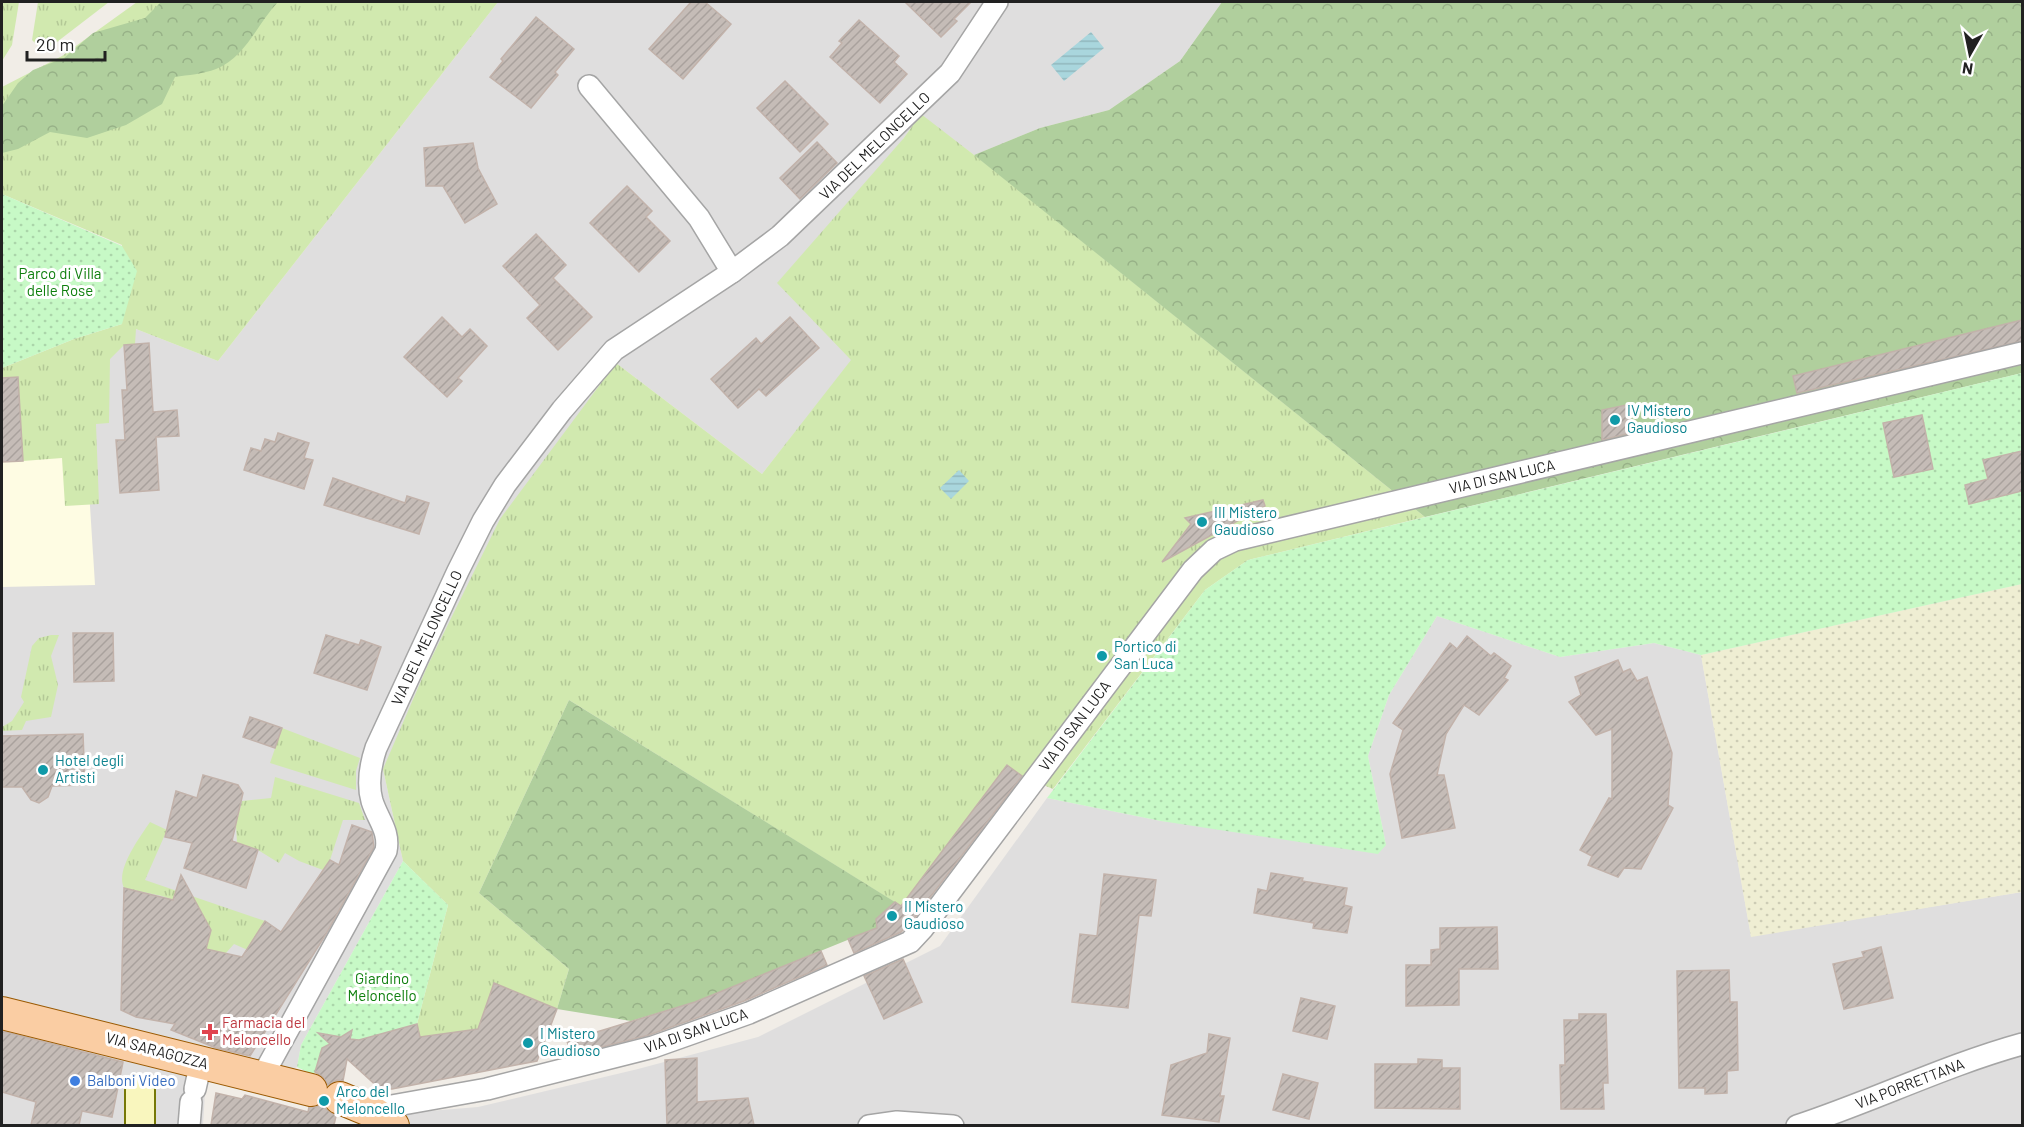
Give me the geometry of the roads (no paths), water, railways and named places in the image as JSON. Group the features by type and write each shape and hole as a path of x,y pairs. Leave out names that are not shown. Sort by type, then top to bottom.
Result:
{"main road":[{"name":"VIA SARAGOZZA","path":"2,1013 143,1072 196,1084 262,1077 325,1094 381,1118"}],"street":[{"name":"VIA DEL MELONCELLO","path":"262,1077 386,851 388,841 386,831 372,801 369,785 370,765 458,571 505,485 562,410 614,350 732,272 780,236 950,73 997,2"},
{"path":"589,86 699,218 732,272"},
{"name":"VIA DI SAN LUCA","path":"381,1118 653,1047 749,1013 910,942 923,928 1193,570 1214,550 1235,540 2022,353"},
{"name":"VIA PORRETTANA","path":"1797,1125 1844,1110 1990,1053 2022,1044"},
{"path":"140,1125 143,1072"},
{"path":"189,1125 196,1084"},
{"path":"869,1125 897,1122 953,1125"}],"water":[{"path":"1091,32 1104,48 1064,81 1051,65"},
{"path":"959,470 969,481 951,499 940,488"}],"place":[{"name":"IV Mistero Gaudioso","path":"1615,420"},
{"name":"III Mistero Gaudioso","path":"1202,522"},
{"name":"Portico di San Luca","path":"1102,656"},
{"name":"Hotel degli Artisti","path":"43,770"},
{"name":"II Mistero Gaudioso","path":"892,916"},
{"name":"Farmacia del Meloncello","path":"210,1032"},
{"name":"I Mistero Gaudioso","path":"528,1043"},
{"name":"Balboni Video","path":"75,1081"},
{"name":"Arco del Meloncello","path":"324,1101"}],"park label":[{"name":"Parco di Villa delle Rose","path":"60,282"},
{"name":"Giardino Meloncello","path":"382,988"}]}
